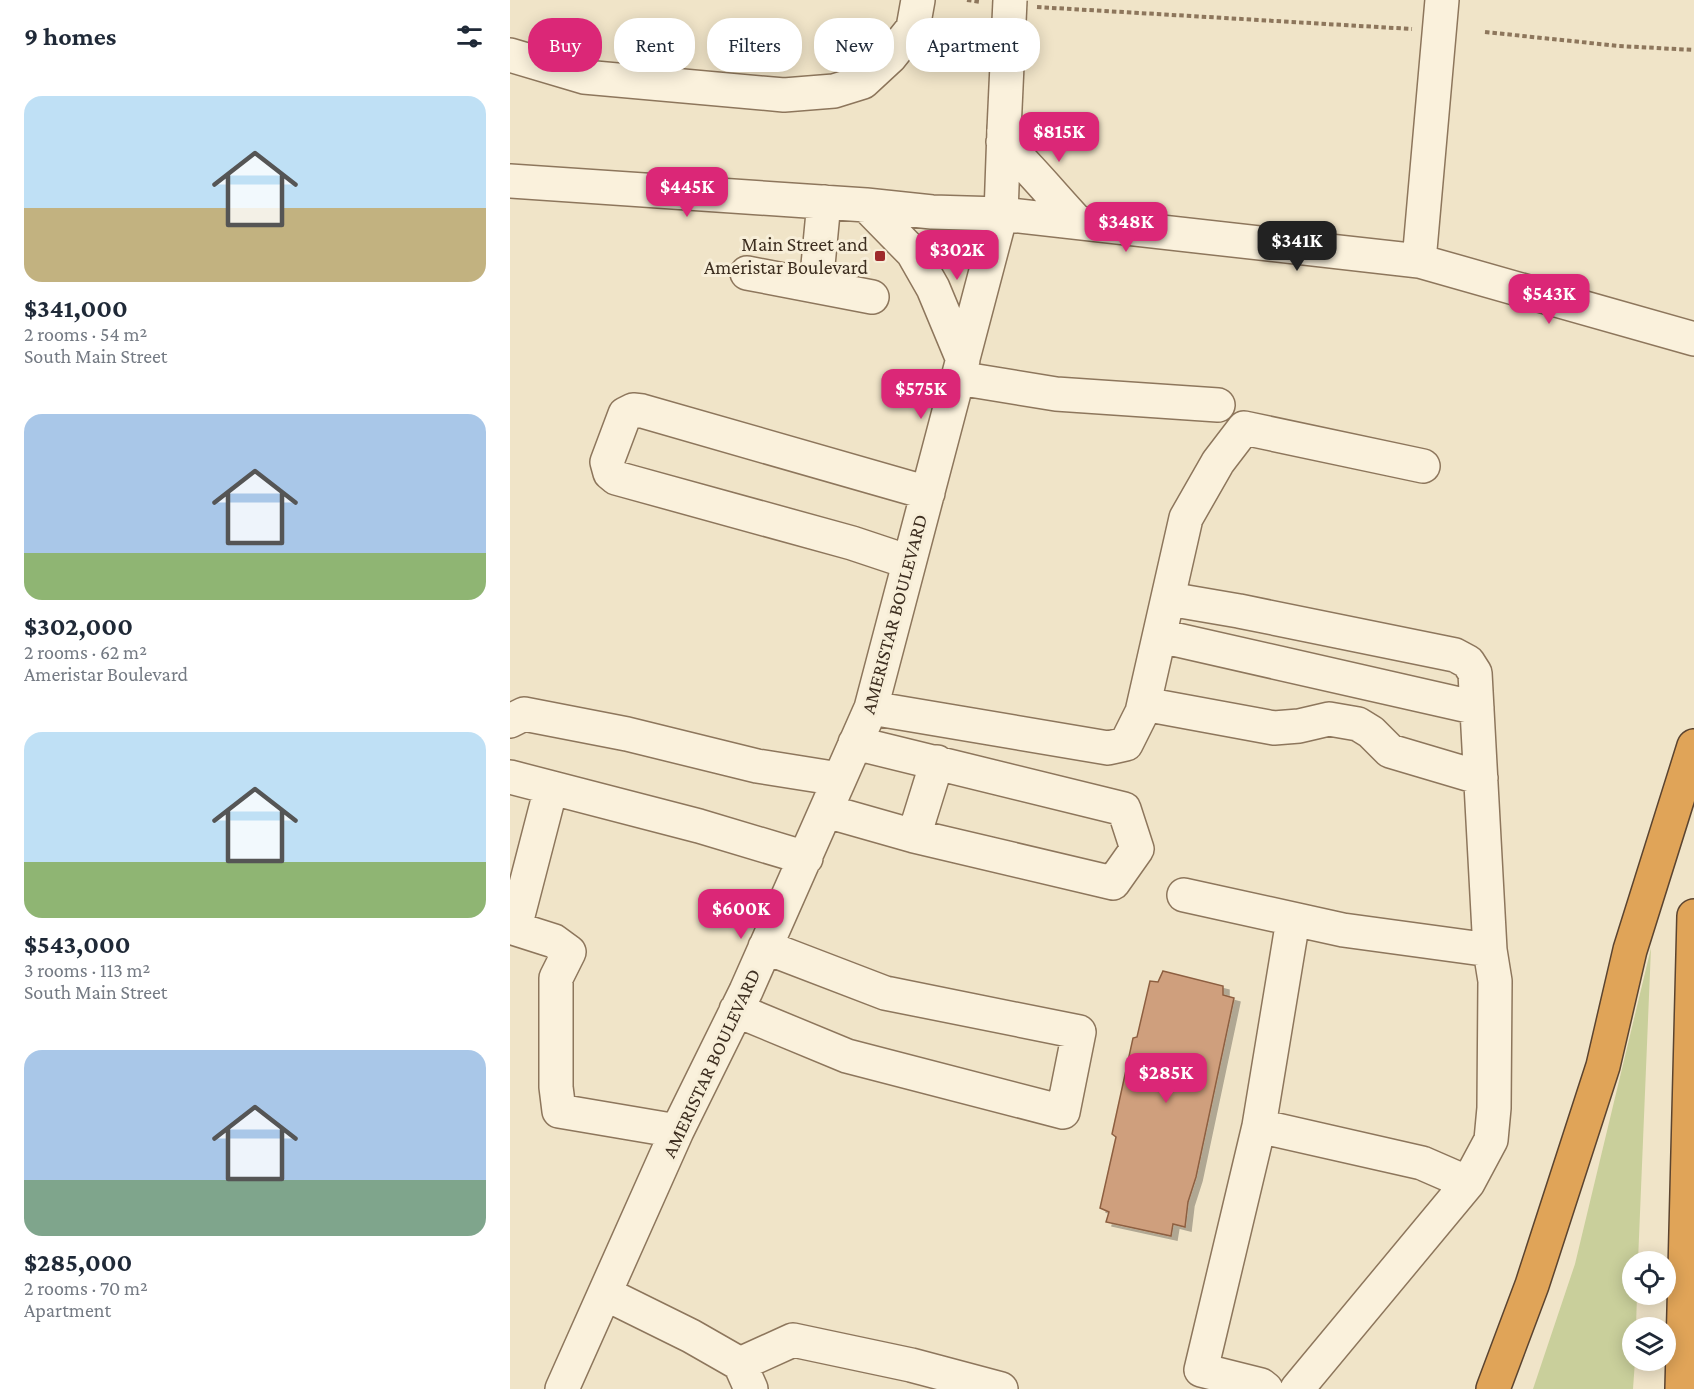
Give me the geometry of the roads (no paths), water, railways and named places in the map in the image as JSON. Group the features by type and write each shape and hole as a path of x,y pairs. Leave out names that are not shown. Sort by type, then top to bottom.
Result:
{"highway":[{"path":"1493,1389 1533,1285 1603,1066 1630,950 1694,746"},
{"path":"1682,1389 1694,916"}],"street":[{"path":"510,55 584,77 784,95 834,91 863,82 890,57 913,28 918,0"},
{"path":"1419,261 1442,0"},
{"name":"AMERISTAR BOULEVARD","path":"562,1389 678,1131 806,858 871,708 1001,214 1010,3"},
{"path":"1003,136 1047,190 1077,222"},
{"path":"510,181 867,205 932,212 1001,214 1419,261 1694,339"},
{"path":"816,286 824,202"},
{"path":"867,205 913,253 933,288 960,369 1056,394 1218,405"},
{"path":"747,273 872,297"},
{"path":"909,562 852,543 616,478 610,473 607,462 625,414 633,410 928,493"},
{"path":"871,708 1108,748 1126,744 1144,704 1186,518 1218,462 1244,428 1423,466"},
{"path":"1169,599 1455,655 1468,662 1475,673 1490,950 1495,981 1494,1108 1491,1140 1468,1184 1297,1389"},
{"path":"1160,636 1478,708"},
{"path":"1144,704 1274,728 1299,726 1329,719 1358,724 1371,732 1390,752 1481,778"},
{"path":"510,722 524,714 627,734 757,766 839,779"},
{"path":"826,811 914,836 1113,883 1137,849 1124,809 855,742"},
{"path":"914,836 937,762"},
{"path":"510,777 699,826 806,858"},
{"path":"551,788 512,927 554,941 569,952 556,978 556,1087 559,1111 678,1131"},
{"path":"1185,895 1376,936 1490,950"},
{"path":"1266,1389 1261,1385 1201,1370 1259,1126 1293,920"},
{"path":"736,1010 847,1056 1063,1112 1079,1032 885,993 765,947"},
{"path":"1259,1126 1422,1163 1468,1184"},
{"path":"606,1294 691,1336 746,1377 793,1340 911,1365 1001,1389"}],"place":[{"name":"Main Street and Ameristar Boulevard","path":"880,256"}]}
